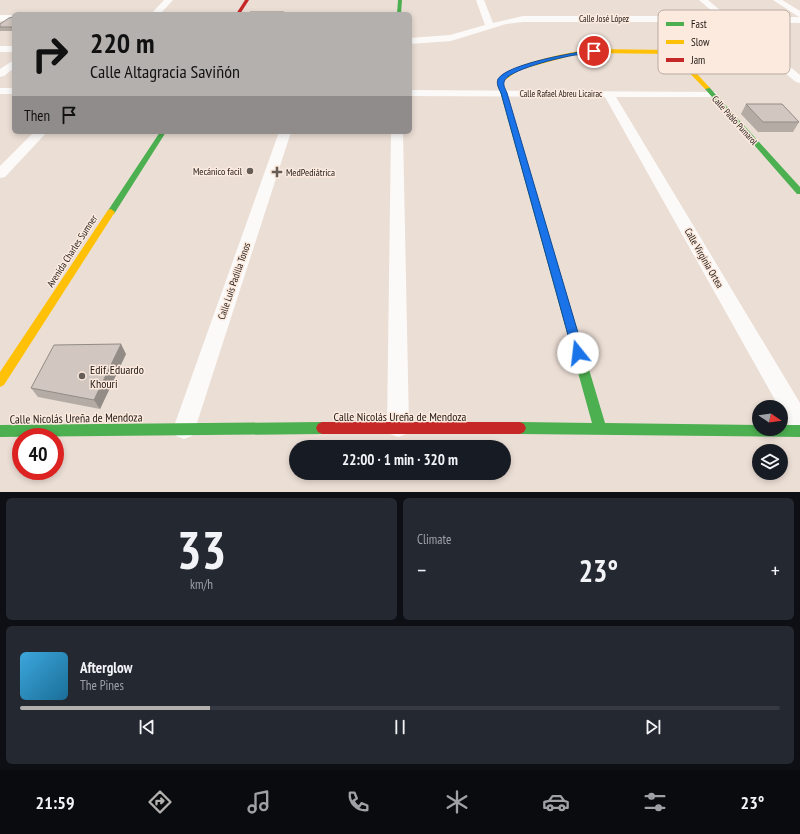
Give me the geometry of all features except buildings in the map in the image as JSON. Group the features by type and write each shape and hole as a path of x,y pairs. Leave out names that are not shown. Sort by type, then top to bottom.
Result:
{"street":[{"path":"157,12 169,0"},
{"path":"239,12 247,0"},
{"path":"399,12 400,0"},
{"path":"480,0 490,27"},
{"path":"703,0 716,10"},
{"path":"778,0 800,15"},
{"path":"0,18 12,18"},
{"name":"Calle José López","path":"412,41 451,38 505,22 523,19 658,19"},
{"path":"0,49 12,49"},
{"name":"Calle Pablo Pumarol","path":"504,93 500,84 501,80 511,72 574,53 594,51 658,52"},
{"path":"0,74 12,65"},
{"path":"790,72 800,80"},
{"name":"Calle Pablo Pumarol","path":"693,74 800,192"},
{"path":"0,91 12,91"},
{"name":"Calle Rafael Abreu Licairac","path":"412,93 711,94"},
{"path":"504,93 600,429"},
{"name":"Calle Virginia Ortea","path":"608,94 800,423"},
{"path":"0,174 39,134"},
{"name":"Avenida Charles Sumner","path":"0,382 162,134"},
{"name":"Calle Luís Padilla Tonos","path":"184,429 284,134"},
{"path":"396,134 398,428"},
{"name":"Calle Nicolás Ureña de Mendoza","path":"0,431 398,428 800,431"}],"traffic: fast":[{"path":"399,12 400,0"},
{"path":"707,88 800,192"},
{"path":"503,91 600,429"},
{"path":"111,212 162,134"},
{"path":"0,431 322,428"},
{"path":"520,428 800,431"}],"traffic: slow":[{"path":"503,91 500,85 501,80 517,69 574,53 594,51 658,52"},
{"path":"694,74 707,88"},
{"path":"0,382 111,212"}],"traffic: jam":[{"path":"239,12 247,0"},
{"path":"322,428 520,428"}],"place":[{"name":"Mecánico facil","path":"250,171"},
{"name":"MedPediátrica","path":"277,172"},
{"name":"Edif. Eduardo Khouri","path":"82,376"}],"route":[{"path":"578,353 504,93 500,84 501,80 506,75 517,69 574,53 594,51"}]}
